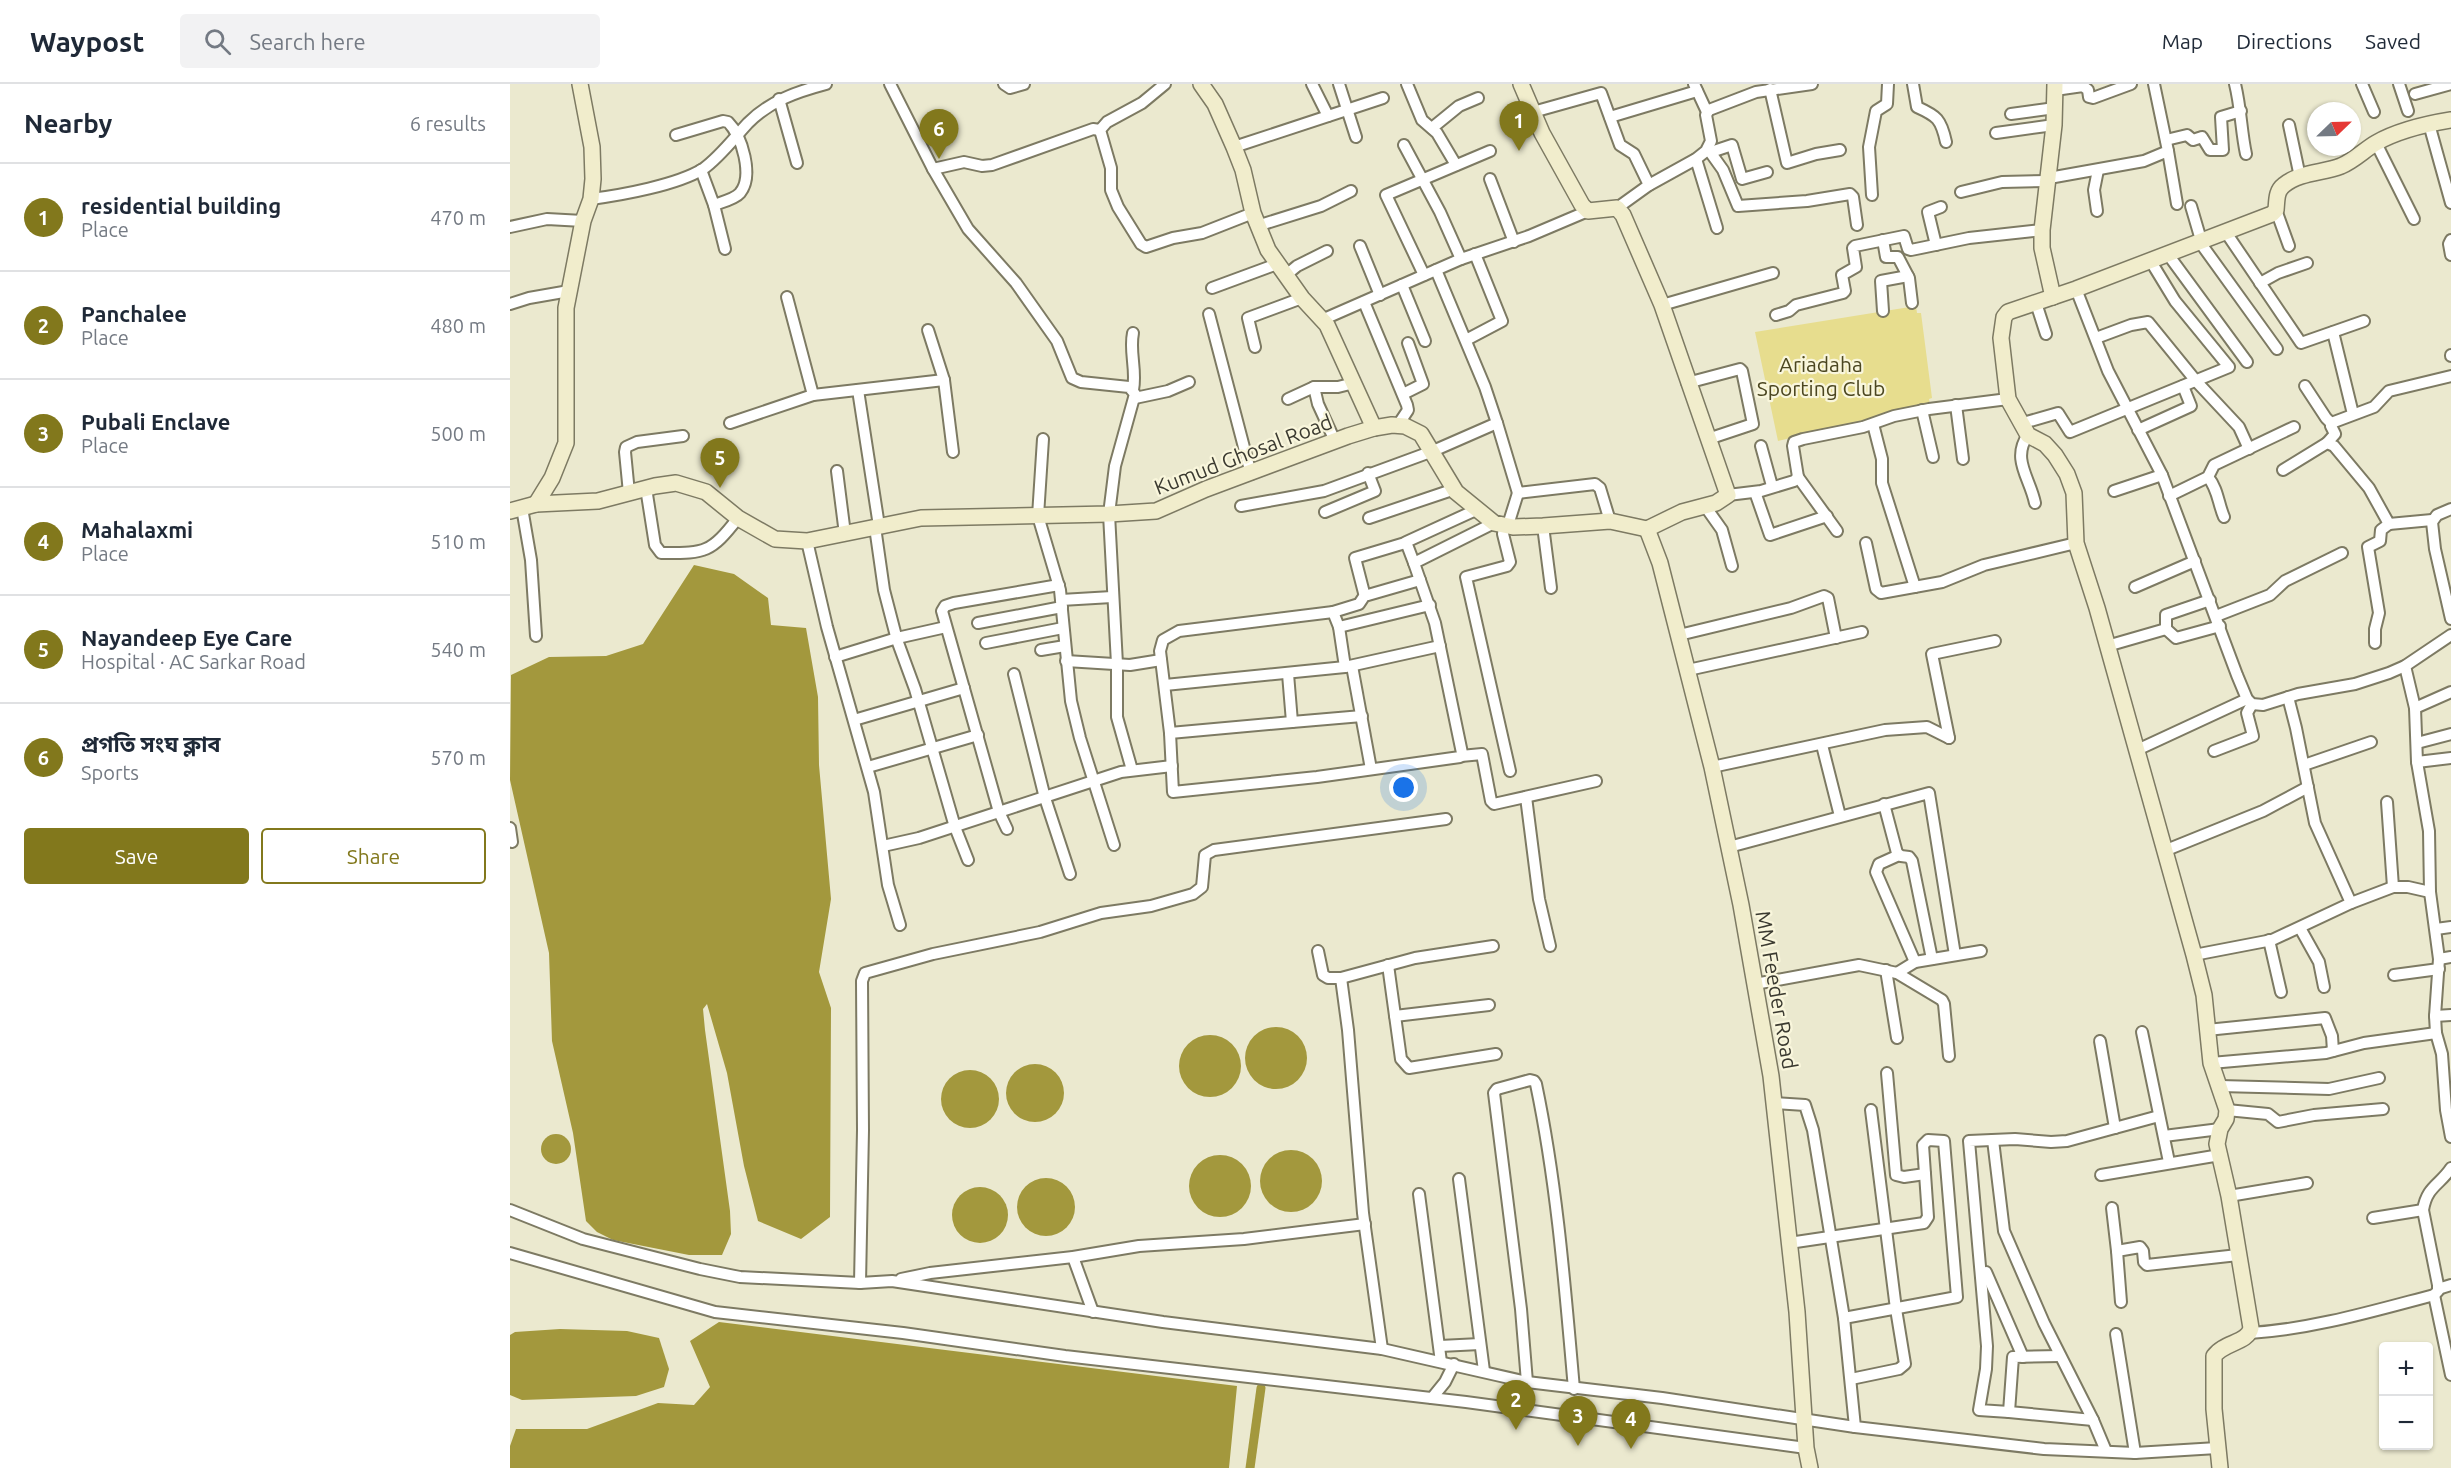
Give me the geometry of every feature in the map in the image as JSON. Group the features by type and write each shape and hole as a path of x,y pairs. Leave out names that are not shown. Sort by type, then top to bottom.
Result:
{"street":[{"path":"536,636 531,560 523,508 552,478 566,443 566,308 583,221 591,199 592,147 580,84"},
{"path":"591,199 620,195 682,178 701,170 758,114 780,99 806,86 826,84"},
{"path":"890,84 933,168 968,229 1016,283 1058,341 1072,378 1080,382 1134,394 1168,391 1189,382"},
{"path":"1004,84 1010,88 1024,84"},
{"path":"1100,130 1107,122 1142,103 1165,84"},
{"path":"1201,84 1212,99 1234,147 1243,170 1255,219 1281,270 1302,298 1324,319 1374,428"},
{"path":"1312,84 1328,116"},
{"path":"1339,84 1356,136"},
{"path":"1407,84 1422,120 1442,140 1456,165"},
{"path":"1521,84 1575,196 1588,211"},
{"path":"1707,112 1742,96 1772,87 1812,84"},
{"path":"1872,195 1869,147 1876,111 1887,104 1888,84"},
{"path":"1914,84 1917,106 1931,112 1939,120 1946,142"},
{"path":"2053,297 2042,248 2042,230 2054,125 2055,87 2083,87 2093,98 2131,84"},
{"path":"2154,84 2177,204"},
{"path":"2235,84 2246,154"},
{"path":"2362,84 2374,112"},
{"path":"2399,84 2408,111"},
{"path":"2415,94 2451,84"},
{"path":"1610,117 1696,87 1707,112 1711,135 1710,150 1723,170 1738,206 1807,201 1850,194 1853,197 1857,225"},
{"path":"1772,87 1787,163 1816,154 1840,150"},
{"path":"1533,112 1601,93 1622,148 1632,152 1649,185"},
{"path":"1234,147 1383,98"},
{"path":"1432,128 1459,106 1478,98"},
{"path":"780,99 797,163"},
{"path":"2012,114 2055,108"},
{"path":"1961,192 2002,182 2049,179 2144,161 2187,135 2193,140 2202,137 2210,150 2223,150 2221,117 2241,111"},
{"path":"2289,246 2276,210 2279,190 2287,183 2300,177 2341,166 2357,158 2376,143 2428,124 2451,120"},
{"path":"676,135 723,121 732,125 747,168 744,184 739,195 714,205"},
{"path":"2428,124 2451,202"},
{"path":"1996,133 2054,125"},
{"path":"2289,125 2300,177"},
{"path":"933,168 964,162 986,166 1093,129 1100,130"},
{"path":"1100,130 1111,168 1110,190 1118,207 1144,246 1255,219 1321,206 1351,191"},
{"path":"2376,143 2414,219"},
{"path":"1404,145 1461,259"},
{"path":"1324,319 1461,259 1514,242 1588,211 1617,208 1649,185 1710,150 1732,145 1742,179 1767,172"},
{"path":"1424,276 1386,196 1490,151"},
{"path":"1696,159 1717,228"},
{"path":"701,170 714,205 725,249"},
{"path":"2097,211 2094,190 2098,170"},
{"path":"1490,179 1514,242"},
{"path":"2191,206 2200,241 2277,349"},
{"path":"1936,245 1928,213 1929,210 1941,207"},
{"path":"1617,208 1623,215 1662,305 1687,383 1728,495"},
{"path":"2250,1333 2229,1196 2217,1144 2227,1110 2211,1063 2204,995 2194,954 2076,543 2075,501 2067,474 2050,448 2025,429 2008,399 2001,338 2004,317 2008,312 2076,289 2272,214 2276,210"},
{"path":"510,227 547,219 583,221"},
{"path":"1776,315 1789,311 1796,305 1843,293 1842,275 1856,267 1854,247 1904,236 1909,250 1987,235 2042,230"},
{"path":"2224,231 2301,343 2364,321"},
{"path":"1883,240 1886,257 1898,257 1908,276 1912,303"},
{"path":"2451,240 2449,244 2451,255"},
{"path":"1360,246 1380,295"},
{"path":"1212,288 1297,266 1327,250"},
{"path":"2167,253 2247,362"},
{"path":"1466,340 1502,321 1475,254"},
{"path":"2035,503 2022,464 2020,448 2025,429 2058,413 2070,432 2229,367 2175,302 2150,260"},
{"path":"2260,283 2278,273 2307,263"},
{"path":"1364,302 1408,407 1398,425 1421,434 1455,489 1476,510 1499,524 1509,525 1518,493 1497,423 1466,340 1436,270"},
{"path":"1662,305 1773,273"},
{"path":"1883,311 1880,281 1908,276"},
{"path":"1402,285 1425,341"},
{"path":"2076,289 2108,371 2162,475 2249,702 2247,712 2253,736 2214,751"},
{"path":"510,304 569,291"},
{"path":"788,297 813,395"},
{"path":"1255,347 1248,318 1302,298"},
{"path":"2036,303 2046,334"},
{"path":"1209,314 1251,474"},
{"path":"2096,338 2132,325 2148,322 2196,381 2240,427 2249,449"},
{"path":"928,330 944,380 953,452"},
{"path":"2333,332 2353,414"},
{"path":"1132,770 1118,717 1108,514 1115,466 1134,394 1135,373 1131,345 1133,333"},
{"path":"1403,394 1423,384 1408,343"},
{"path":"1687,383 1740,369 1742,371 1753,424 1708,439"},
{"path":"2332,424 2374,407 2389,391 2451,376"},
{"path":"730,423 813,395 944,380"},
{"path":"1288,399 1314,387 1338,387 1354,383"},
{"path":"2138,430 2191,406 2183,386"},
{"path":"2283,470 2327,443 2335,434 2332,424 2305,386"},
{"path":"1314,387 1318,404 1335,441"},
{"path":"858,390 884,590 955,827 968,860"},
{"path":"1837,531 1798,477 1794,442 1922,410 2008,399"},
{"path":"1956,405 1963,459"},
{"path":"1922,410 1933,457"},
{"path":"1241,506 1324,491 1433,451 1497,423"},
{"path":"1872,423 1882,459 1882,483 1915,587"},
{"name":"Kumud Ghosal Road","path":"523,508 598,501 646,488 684,484 706,492 738,518 775,539 807,541 921,518 1156,511 1206,489 1335,441 1374,428 1398,425"},
{"path":"2169,496 2208,477 2214,465 2294,427"},
{"path":"629,493 626,447 638,442 683,436"},
{"path":"1043,439 1038,516 1059,585 1071,701 1114,845"},
{"path":"2327,443 2334,447 2369,488 2389,524"},
{"path":"1761,446 1772,486"},
{"path":"837,471 844,534"},
{"path":"1325,512 1375,491 1368,473"},
{"path":"2114,490 2162,475"},
{"path":"1414,563 1499,524 1543,526 1610,521 1647,530 1683,512 1716,503 1728,495 1755,492 1794,481 1798,477"},
{"path":"2208,477 2216,488 2217,501 2224,517"},
{"path":"1518,493 1595,484 1600,488 1610,521"},
{"path":"646,488 655,545 661,553 702,552 721,540 738,518"},
{"path":"1369,518 1455,489"},
{"path":"1755,492 1770,535 1827,516"},
{"path":"1705,506 1722,530 1732,566"},
{"path":"2374,643 2379,613 2368,548 2381,541 2380,530 2389,524 2432,520 2451,509"},
{"path":"1365,595 1355,558 1405,543 1476,510"},
{"path":"2432,520 2435,549 2448,590 2451,619"},
{"path":"1499,524 1509,564 1466,577 1510,771"},
{"path":"1543,526 1551,588"},
{"name":"MM Feeder Road","path":"1647,530 1656,548 1712,767 1755,984 1774,1103 1806,1420 1806,1448 1810,1468"},
{"path":"807,541 836,657 868,767 884,846 888,885 900,925"},
{"path":"1405,543 1430,605 1461,756"},
{"path":"1866,543 1878,592 1942,582 1984,564 2076,543"},
{"path":"2210,600 2166,615 2166,629 2176,638 2218,621 2271,595 2285,581 2342,553"},
{"path":"2135,587 2195,561"},
{"path":"1420,580 1365,595 1359,604 1333,612 1179,631 1163,640 1160,651 1170,733 1172,787 1176,793 1482,754 1493,803 1596,781"},
{"path":"1007,829 999,812 942,611 945,606 1059,585"},
{"path":"1679,635 1791,608 1824,596 1828,598 1836,638"},
{"path":"978,623 1061,604 1112,597"},
{"path":"1339,627 1430,605"},
{"path":"1333,612 1362,716 1371,769"},
{"path":"836,657 897,638 946,627"},
{"path":"986,644 1063,628"},
{"path":"2107,646 2166,629"},
{"path":"1688,670 1862,632"},
{"path":"2137,750 2249,702 2263,705 2288,697 2369,680 2405,666 2451,635"},
{"path":"1712,767 1885,730 1927,727 1949,738 1932,654 1995,641"},
{"path":"1041,650 1065,646"},
{"path":"1165,685 1349,666 1440,646"},
{"path":"1066,661 1130,665 1161,660"},
{"path":"2405,666 2415,708 2417,762 2429,831 2430,892 2439,964 2435,1016 2442,1040 2447,1076 2451,1137"},
{"path":"1014,674 1045,798 1070,874"},
{"path":"1288,674 1292,722"},
{"path":"854,720 964,688"},
{"path":"2415,708 2451,692"},
{"path":"2288,697 2315,823 2351,903"},
{"path":"1170,733 1362,716"},
{"path":"2417,743 2451,734"},
{"path":"868,767 978,735"},
{"path":"2304,765 2371,742"},
{"path":"1822,745 1840,816"},
{"path":"2417,762 2451,758"},
{"path":"884,846 955,827 1093,780 1132,770 1172,766"},
{"path":"2164,851 2263,812 2308,787"},
{"path":"1729,847 1926,793 1931,796 1954,955"},
{"path":"1526,797 1539,899 1550,946"},
{"path":"2387,802 2393,887"},
{"path":"1884,804 1899,855"},
{"path":"860,1283 863,1130 862,981 865,973 933,954 1040,933 1077,919 1151,906 1193,894 1202,887 1205,855 1215,850 1446,819"},
{"path":"510,828 513,842"},
{"path":"1915,962 1876,872 1879,864 1899,855 1909,857 1912,861 1932,958"},
{"path":"2194,954 2269,940 2393,887 2408,887 2430,892"},
{"path":"2436,929 2451,927"},
{"path":"2300,928 2319,962 2324,987"},
{"path":"2269,940 2281,992"},
{"path":"1318,951 1323,975 1328,978 1341,978 1415,958 1493,946"},
{"path":"1892,971 1932,958 1981,951"},
{"path":"2394,975 2439,964 2451,957"},
{"path":"1755,984 1859,964 1892,971 1942,1000 1949,1056"},
{"path":"1388,965 1401,1059 1409,1068 1496,1054"},
{"path":"1892,971 1897,1038"},
{"path":"1341,978 1348,1030 1365,1224 1382,1348"},
{"path":"1395,1016 1489,1005"},
{"path":"2435,1016 2451,1015"},
{"path":"2207,1030 2325,1018 2332,1036 2333,1051"},
{"path":"2142,1032 2169,1162"},
{"path":"2211,1063 2333,1051 2364,1043 2442,1040"},
{"path":"2100,1041 2115,1128"},
{"path":"1887,1073 1896,1175 1904,1177 1925,1174"},
{"path":"2220,1086 2329,1089 2379,1078"},
{"path":"1527,1382 1521,1309 1494,1094 1497,1089 1530,1080 1536,1084 1548,1153 1564,1268 1574,1389"},
{"path":"1774,1103 1802,1103 1807,1108 1844,1318 1855,1427"},
{"path":"2227,1110 2268,1114 2278,1122 2314,1115 2383,1109"},
{"path":"1851,1379 1905,1366 1871,1110"},
{"path":"2093,1419 1979,1410 1986,1369 1987,1346 1969,1141 2067,1141 2159,1116"},
{"path":"2164,1136 2220,1129"},
{"path":"1993,1140 2004,1231 2044,1323 2093,1419 2106,1451"},
{"path":"1789,1243 1927,1221 1924,1142 1944,1141 1958,1296 1954,1300 1844,1318"},
{"path":"2101,1175 2220,1155"},
{"path":"2451,1168 2430,1189 2423,1210 2451,1375"},
{"path":"1459,1179 1484,1371"},
{"path":"2229,1196 2307,1183"},
{"path":"1419,1194 1441,1362"},
{"path":"2112,1208 2121,1302"},
{"path":"510,1210 583,1239 700,1269 740,1277 860,1283 892,1281 930,1273 1073,1257 1139,1246 1244,1239 1365,1224"},
{"path":"2373,1218 2423,1210"},
{"path":"2117,1251 2140,1247 2147,1265 2238,1255"},
{"path":"510,1253 716,1312 903,1333 1065,1356 1432,1398 1806,1448"},
{"path":"1073,1257 1093,1312"},
{"path":"1986,1272 2023,1357"},
{"path":"892,1281 1163,1322 1382,1348 1527,1382 1662,1398 1855,1427 2044,1449 2135,1453 2217,1448"},
{"path":"2220,1468 2217,1448 2214,1356 2224,1345 2245,1338 2250,1333 2327,1323 2436,1292 2451,1285"},
{"path":"2116,1334 2135,1453"},
{"path":"1440,1346 1480,1344"},
{"path":"2009,1412 2013,1357 2060,1356"},
{"path":"1432,1398 1445,1382 1454,1364"}],"green space":[{"name":"Ariadaha Sporting Club","path":"1916,306 1917,313 1921,313 1932,398 1929,399 1930,404 1778,441 1755,332"}],"shaded area":[{"path":"694,565 734,574 768,598 771,625 806,628 818,697 819,765 831,899 819,972 831,1008 830,1217 801,1239 758,1221 744,1166 727,1073 707,1004 703,1009 705,1030 730,1211 731,1234 722,1255 689,1255 613,1240 597,1232 586,1221 573,1133 552,1041 549,953 510,780 511,675 549,657 606,656 643,644"},
{"path":"1276,1027 1293,1032 1298,1036 1302,1041 1307,1058 1302,1075 1298,1080 1293,1084 1276,1089 1259,1084 1254,1080 1250,1075 1245,1058 1250,1041 1254,1036 1259,1032"},
{"path":"1210,1035 1222,1037 1232,1044 1239,1054 1241,1066 1239,1078 1232,1088 1222,1095 1210,1097 1198,1095 1188,1088 1181,1078 1179,1066 1181,1054 1188,1044 1198,1037"},
{"path":"1035,1064 1046,1066 1059,1077 1064,1093 1062,1104 1051,1117 1035,1122 1024,1120 1011,1109 1006,1093 1008,1082 1019,1069"},
{"path":"970,1070 981,1072 994,1083 999,1099 997,1110 986,1123 970,1128 959,1126 946,1115 941,1099 943,1088 954,1075"},
{"path":"556,1134 567,1138 571,1149 567,1160 556,1164 545,1160 541,1149 545,1138"},
{"path":"1285,1150 1297,1150 1313,1159 1320,1169 1322,1181 1320,1193 1313,1203 1297,1212 1285,1212 1274,1207 1265,1198 1260,1187 1260,1175 1265,1164 1274,1155"},
{"path":"1214,1155 1226,1155 1242,1164 1249,1174 1251,1186 1249,1198 1242,1208 1226,1217 1214,1217 1203,1212 1194,1203 1189,1192 1189,1180 1194,1169 1203,1160"},
{"path":"1046,1178 1057,1180 1070,1191 1075,1207 1073,1218 1062,1231 1046,1236 1035,1234 1022,1223 1017,1207 1019,1196 1030,1183"},
{"path":"980,1187 991,1189 1000,1195 1006,1204 1008,1215 1006,1226 1000,1235 991,1241 980,1243 969,1241 960,1235 954,1226 952,1215 954,1204 960,1195 969,1189"},
{"path":"719,1322 1237,1386 1229,1468 510,1468 510,1446 516,1429 587,1429 658,1403 694,1405 710,1387 690,1341"},
{"path":"560,1329 627,1331 659,1338 669,1369 664,1387 636,1396 522,1400 510,1395 510,1335 515,1332"}],"waterway":[{"path":"1250,1468 1261,1388"}],"place":[{"name":"residential building","path":"1519,151"},
{"name":"প্রগতি সংঘ ক্লাব","path":"939,159"},
{"name":"Nayandeep Eye Care","path":"720,488"},
{"name":"Panchalee","path":"1516,1430"},
{"name":"Pubali Enclave","path":"1578,1446"},
{"name":"Mahalaxmi","path":"1631,1449"}]}
